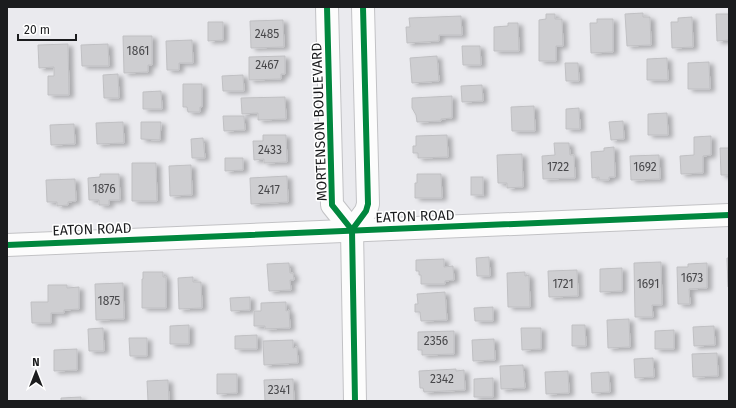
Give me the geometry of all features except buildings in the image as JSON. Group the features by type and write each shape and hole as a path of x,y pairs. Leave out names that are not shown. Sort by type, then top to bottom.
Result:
{"street":[{"name":"MORTENSON BOULEVARD","path":"327,7 332,205 352,230"},
{"path":"355,401 352,230 366,211 368,204 363,7"},
{"name":"EATON ROAD","path":"7,245 729,215"}],"cycle path":[{"path":"327,7 332,205 352,230"},
{"path":"355,401 352,230 366,211 368,204 363,7"},
{"path":"7,245 729,215"}]}
